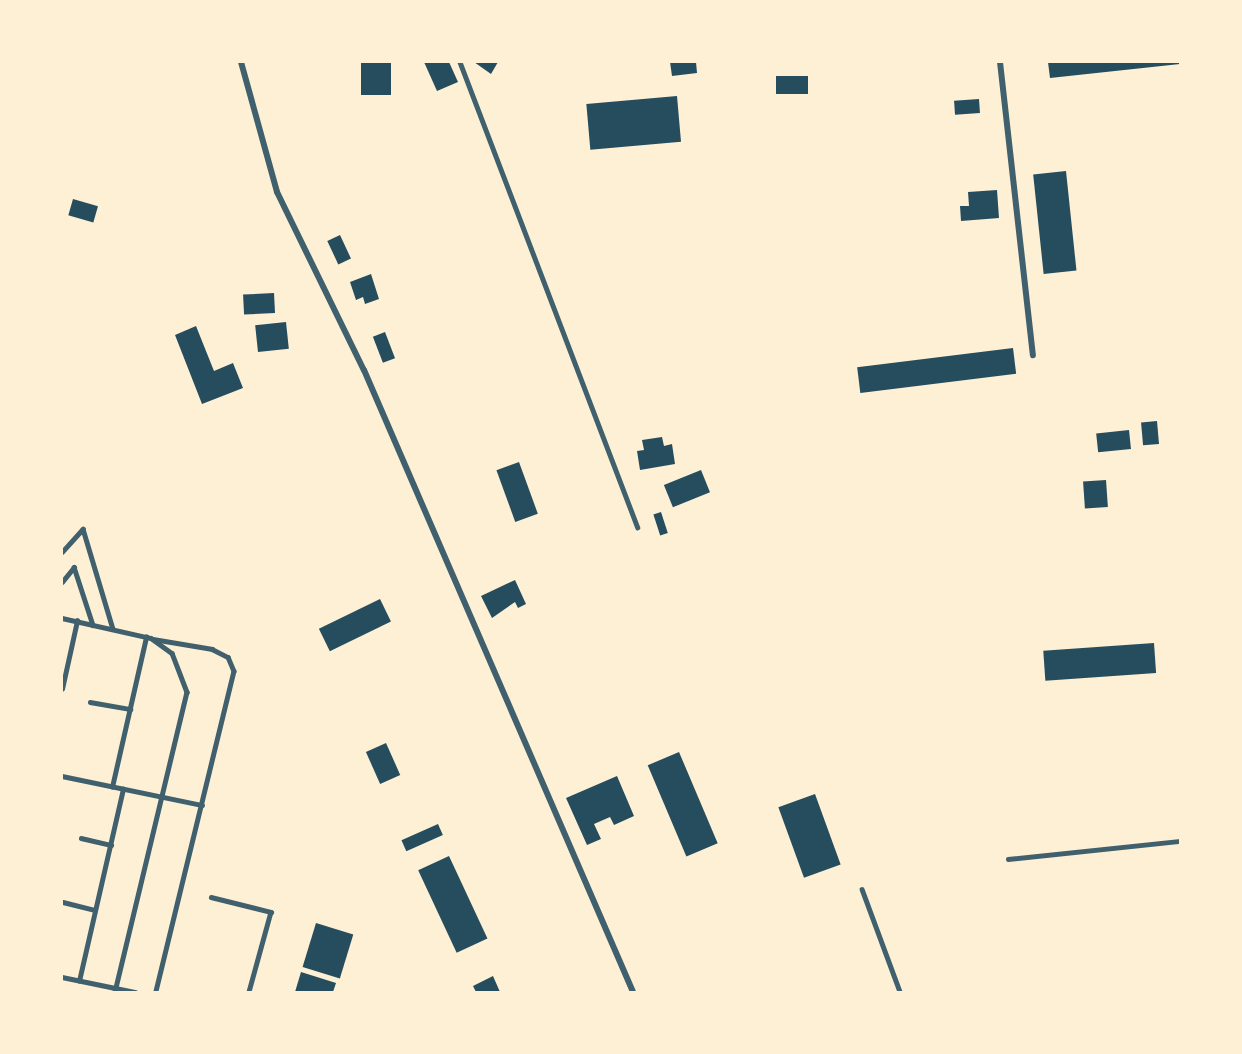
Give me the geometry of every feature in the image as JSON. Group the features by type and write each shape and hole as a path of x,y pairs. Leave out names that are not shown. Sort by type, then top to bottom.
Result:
{"street":[{"path":"241,62 277,192 364,370 633,993"},
{"path":"1000,62 1033,355"}],"lane":[{"path":"460,62 638,527"},
{"path":"62,552 83,529 113,629"},
{"path":"62,582 74,567 93,625"},
{"path":"62,618 148,638 212,649 228,657 234,671 156,993"},
{"path":"62,688 77,621"},
{"path":"112,787 148,638"},
{"path":"115,990 187,692 172,653 148,638"},
{"path":"90,702 130,709"},
{"path":"62,776 202,805"},
{"path":"79,981 123,789"},
{"path":"81,838 111,845"},
{"path":"1008,859 1180,841"},
{"path":"862,889 900,993"},
{"path":"211,897 271,912 249,993"},
{"path":"63,902 95,910"},
{"path":"62,977 135,993"}],"building":[{"path":"361,62 391,62 391,95 361,95"},
{"path":"424,62 449,62 458,82 437,91"},
{"path":"474,62 498,62 491,74"},
{"path":"670,62 696,62 697,73 672,76"},
{"path":"1048,62 1180,62 1180,64 1050,78"},
{"path":"776,76 808,76 808,94 776,94"},
{"path":"677,96 681,142 590,150 586,104"},
{"path":"979,99 980,113 955,115 954,101"},
{"path":"1066,171 1076,270 1044,274 1033,174"},
{"path":"997,190 999,218 961,221 960,206 969,206 968,192"},
{"path":"73,199 98,206 93,223 68,215"},
{"path":"340,235 351,259 338,264 327,241"},
{"path":"371,274 379,299 365,304 363,297 356,300 350,282"},
{"path":"274,293 275,313 244,315 243,295"},
{"path":"286,322 289,349 258,352 255,325"},
{"path":"196,326 214,371 233,363 243,388 202,404 175,335"},
{"path":"385,332 395,358 383,363 373,337"},
{"path":"1013,348 1016,374 860,393 857,367"},
{"path":"1157,421 1159,444 1143,445 1141,422"},
{"path":"1129,430 1131,449 1098,452 1096,433"},
{"path":"662,437 664,446 672,444 675,464 640,470 637,451 644,450 642,440"},
{"path":"519,462 538,514 515,522 496,470"},
{"path":"701,470 710,492 673,507 664,485"},
{"path":"1106,480 1108,507 1085,509 1083,482"},
{"path":"661,512 668,533 660,535 653,514"},
{"path":"515,580 526,604 518,608 515,602 492,618 481,596"},
{"path":"380,599 391,621 330,651 319,629"},
{"path":"1154,643 1156,673 1045,681 1043,651"},
{"path":"386,743 400,775 380,784 366,752"},
{"path":"679,752 718,843 686,856 648,765"},
{"path":"617,776 634,816 614,825 610,817 594,824 601,839 587,845 566,798"},
{"path":"815,794 841,864 804,878 778,807"},
{"path":"438,824 443,835 406,851 401,840"},
{"path":"449,856 487,938 457,953 418,870"},
{"path":"316,923 353,934 340,978 303,967"},
{"path":"301,972 336,983 333,992 295,992"},
{"path":"493,976 500,992 476,992 473,986"}]}
